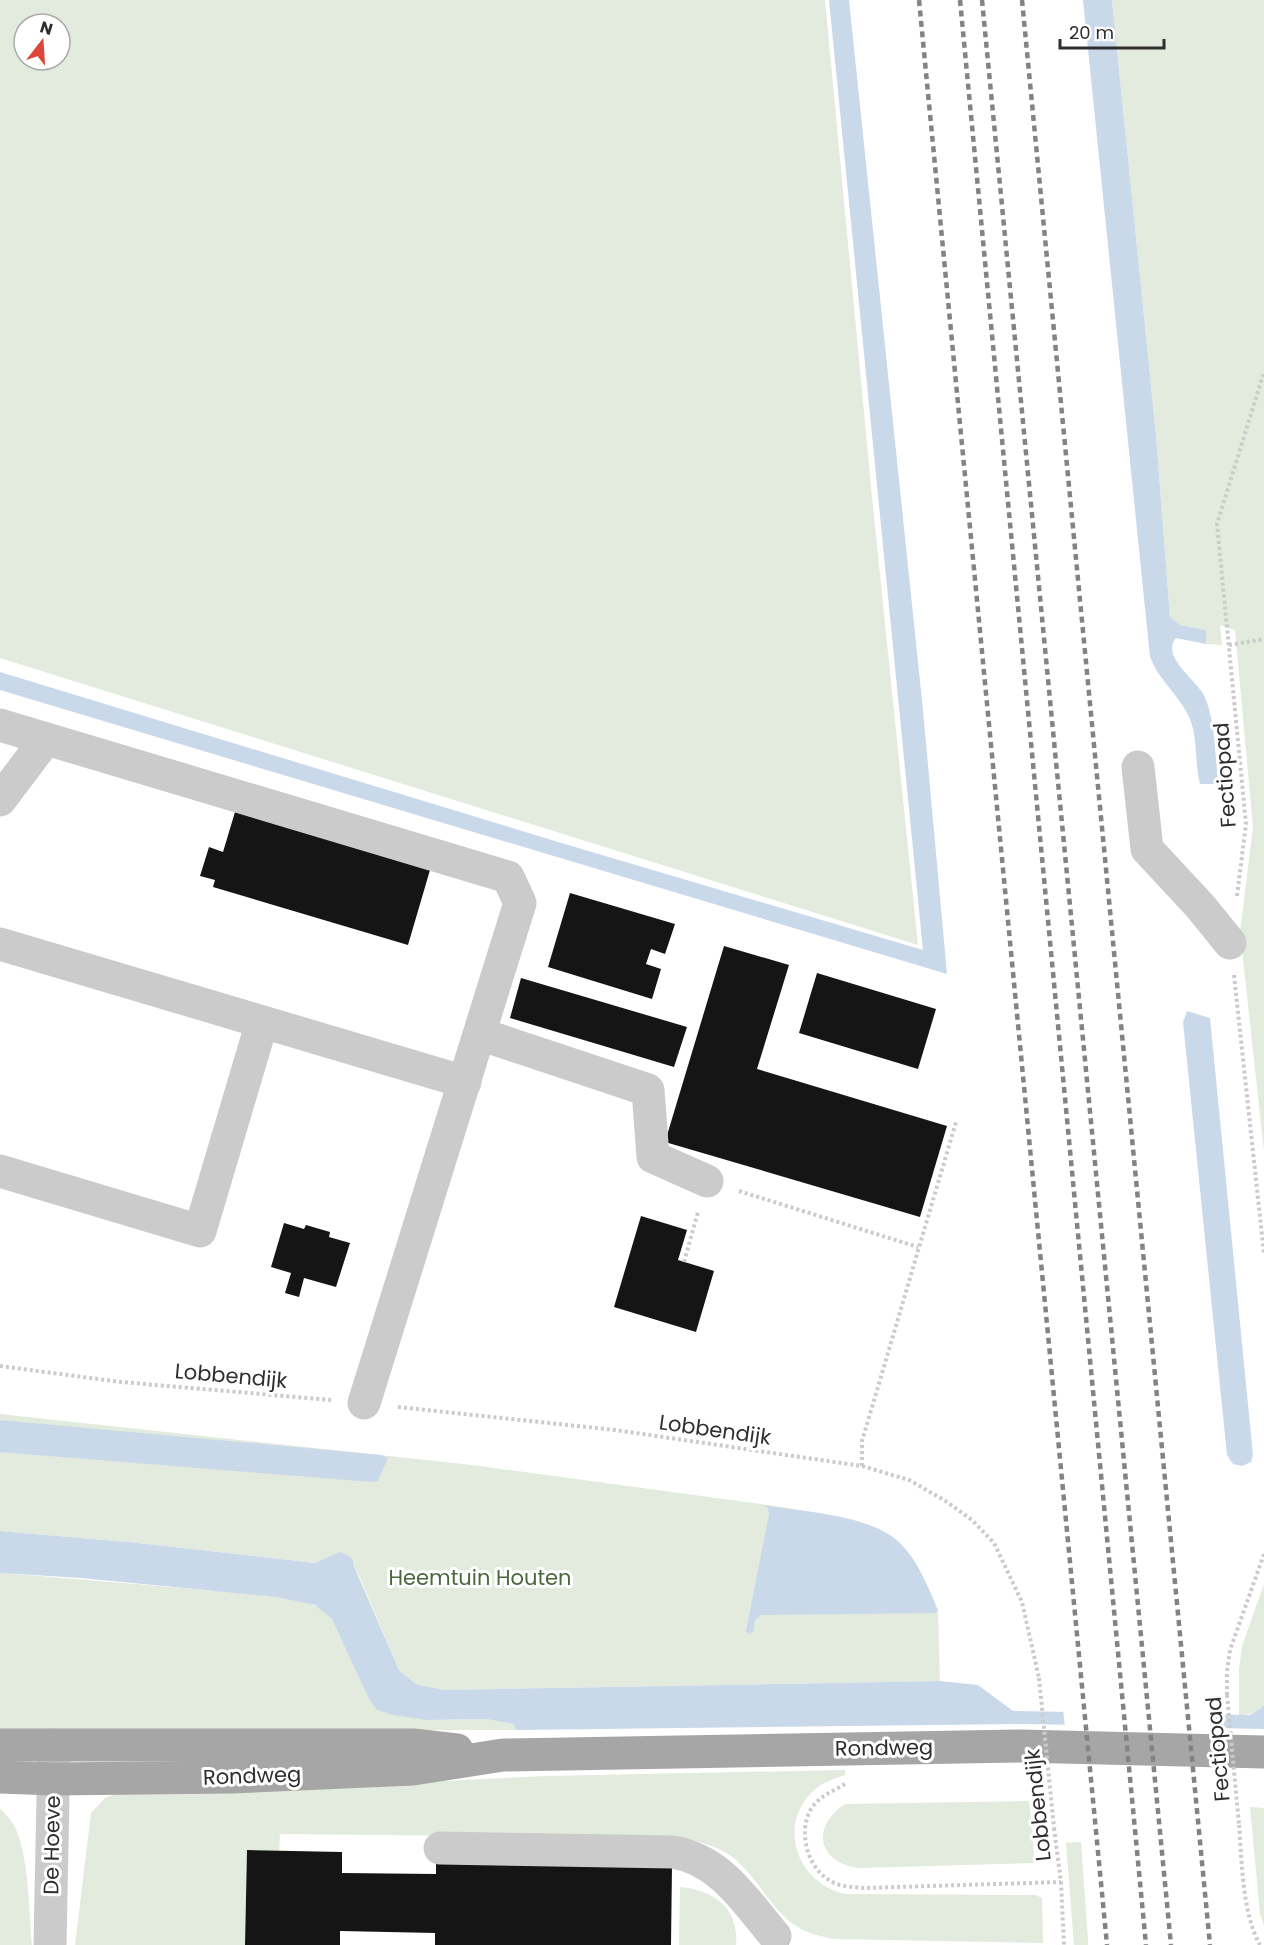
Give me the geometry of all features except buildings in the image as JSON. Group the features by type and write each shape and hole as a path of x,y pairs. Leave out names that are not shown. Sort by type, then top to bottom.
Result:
{"main road":[{"name":"Rondweg","path":"0,1745 413,1745 503,1755"},
{"name":"Rondweg","path":"0,1778 231,1777 413,1768 503,1755 1021,1746 1264,1752"}],"street":[{"path":"0,725 508,877 520,903 364,1403"},
{"path":"0,800 46,739"},
{"path":"1138,766 1147,849 1191,896 1230,943"},
{"path":"0,944 465,1082"},
{"path":"0,1171 200,1231 262,1022"},
{"path":"480,1034 648,1090 652,1157 707,1181"},
{"name":"De Hoeve","path":"50,1945 54,1745"},
{"path":"440,1848 673,1852 689,1855 717,1870 778,1942"}],"path":[{"name":"Fectiopad","path":"1264,372 1217,524 1246,824 1230,943 1264,1254"},
{"path":"1229,645 1264,639"},
{"path":"862,1466 862,1441 956,1122"},
{"path":"684,1262 707,1181 918,1247"},
{"name":"Lobbendijk","path":"0,1366 121,1382 364,1403 615,1430 862,1466 909,1480 944,1500 972,1520 994,1543 1022,1602 1039,1678 1061,1882 1064,1945"},
{"name":"Fectiopad","path":"1260,1945 1253,1933 1246,1893 1227,1695 1227,1672 1230,1650 1264,1554"},
{"path":"1048,1781 1060,1780"},
{"path":"846,1784 821,1797 811,1809 806,1825 805,1840 809,1854 817,1870 829,1881 846,1887 866,1888 1061,1882"},
{"path":"1230,1788 1241,1788"}],"green space":[{"path":"0,0 825,0 872,497 918,945 0,658"},
{"path":"1112,0 1264,0 1264,1151 1240,932 1253,827 1235,630 1220,625 1222,645 1206,644 1206,630 1180,625 1170,617 1156,435"},
{"name":"Heemtuin Houten","path":"0,1414 472,1465 775,1506 834,1516 877,1528 899,1543 916,1564 936,1613 938,1610 940,1681 444,1690 416,1684 399,1670 353,1564 339,1552 315,1563 139,1543 0,1531"},
{"path":"0,1573 249,1593 300,1601 324,1611 331,1618 344,1639 369,1699 427,1720 486,1719 513,1724 516,1730 230,1730 0,1736"},
{"path":"1264,1584 1264,1704 1253,1713 1239,1715 1239,1669 1242,1646"},
{"path":"845,1770 845,1775 819,1786 805,1800 797,1815 794,1832 796,1848 813,1877 827,1887 845,1894 1036,1895 1042,1898 1043,1943 833,1939 815,1934 788,1920 731,1856 714,1847 683,1838 280,1834 279,1851 247,1851 245,1945 75,1945 91,1813 105,1798 127,1790 406,1783 545,1776"},
{"path":"1029,1801 1035,1863 859,1868 834,1859 827,1851 824,1842 823,1833 827,1823 845,1804"},
{"path":"1250,1807 1264,1808 1264,1926 1260,1914"},
{"path":"0,1809 14,1825 21,1844 28,1887 32,1945 0,1945"},
{"path":"1081,1842 1088,1945 1074,1945 1066,1843"},
{"path":"680,1887 704,1892 722,1903 729,1911 733,1921 736,1945 679,1945"}],"water":[{"path":"829,0 849,0 923,710 947,974 0,690 0,672 923,950"},
{"path":"1083,0 1112,0 1156,435 1170,617 1180,625 1206,630 1206,644 1176,638 1172,645 1172,652 1180,666 1202,692 1210,711 1217,784 1200,784 1195,737 1190,719 1182,704 1157,672 1150,657"},
{"path":"1187,1011 1210,1018 1253,1455 1251,1462 1242,1466 1233,1464 1227,1455 1183,1022"},
{"path":"0,1420 382,1455 388,1458 378,1481 372,1482 0,1452"},
{"path":"763,1505 853,1520 886,1533 899,1542 912,1557 938,1610 936,1613 761,1615 755,1620 753,1632 748,1634 746,1631 769,1514 768,1508"},
{"path":"0,1531 139,1543 315,1563 339,1552 353,1560 399,1670 416,1684 444,1690 940,1681 978,1685 1013,1711 1250,1715 1264,1704 1264,1729 1028,1724 516,1730 513,1724 486,1719 427,1720 393,1715 377,1710 369,1699 332,1619 315,1605 277,1597 81,1578 0,1573"}],"pier":[{"path":"1063,1709 1209,1711 1211,1730 1065,1728"}],"railway":[{"path":"919,0 1107,1945"},
{"path":"960,0 1146,1945"},
{"path":"982,0 1171,1945"},
{"path":"1022,0 1210,1945"}]}
